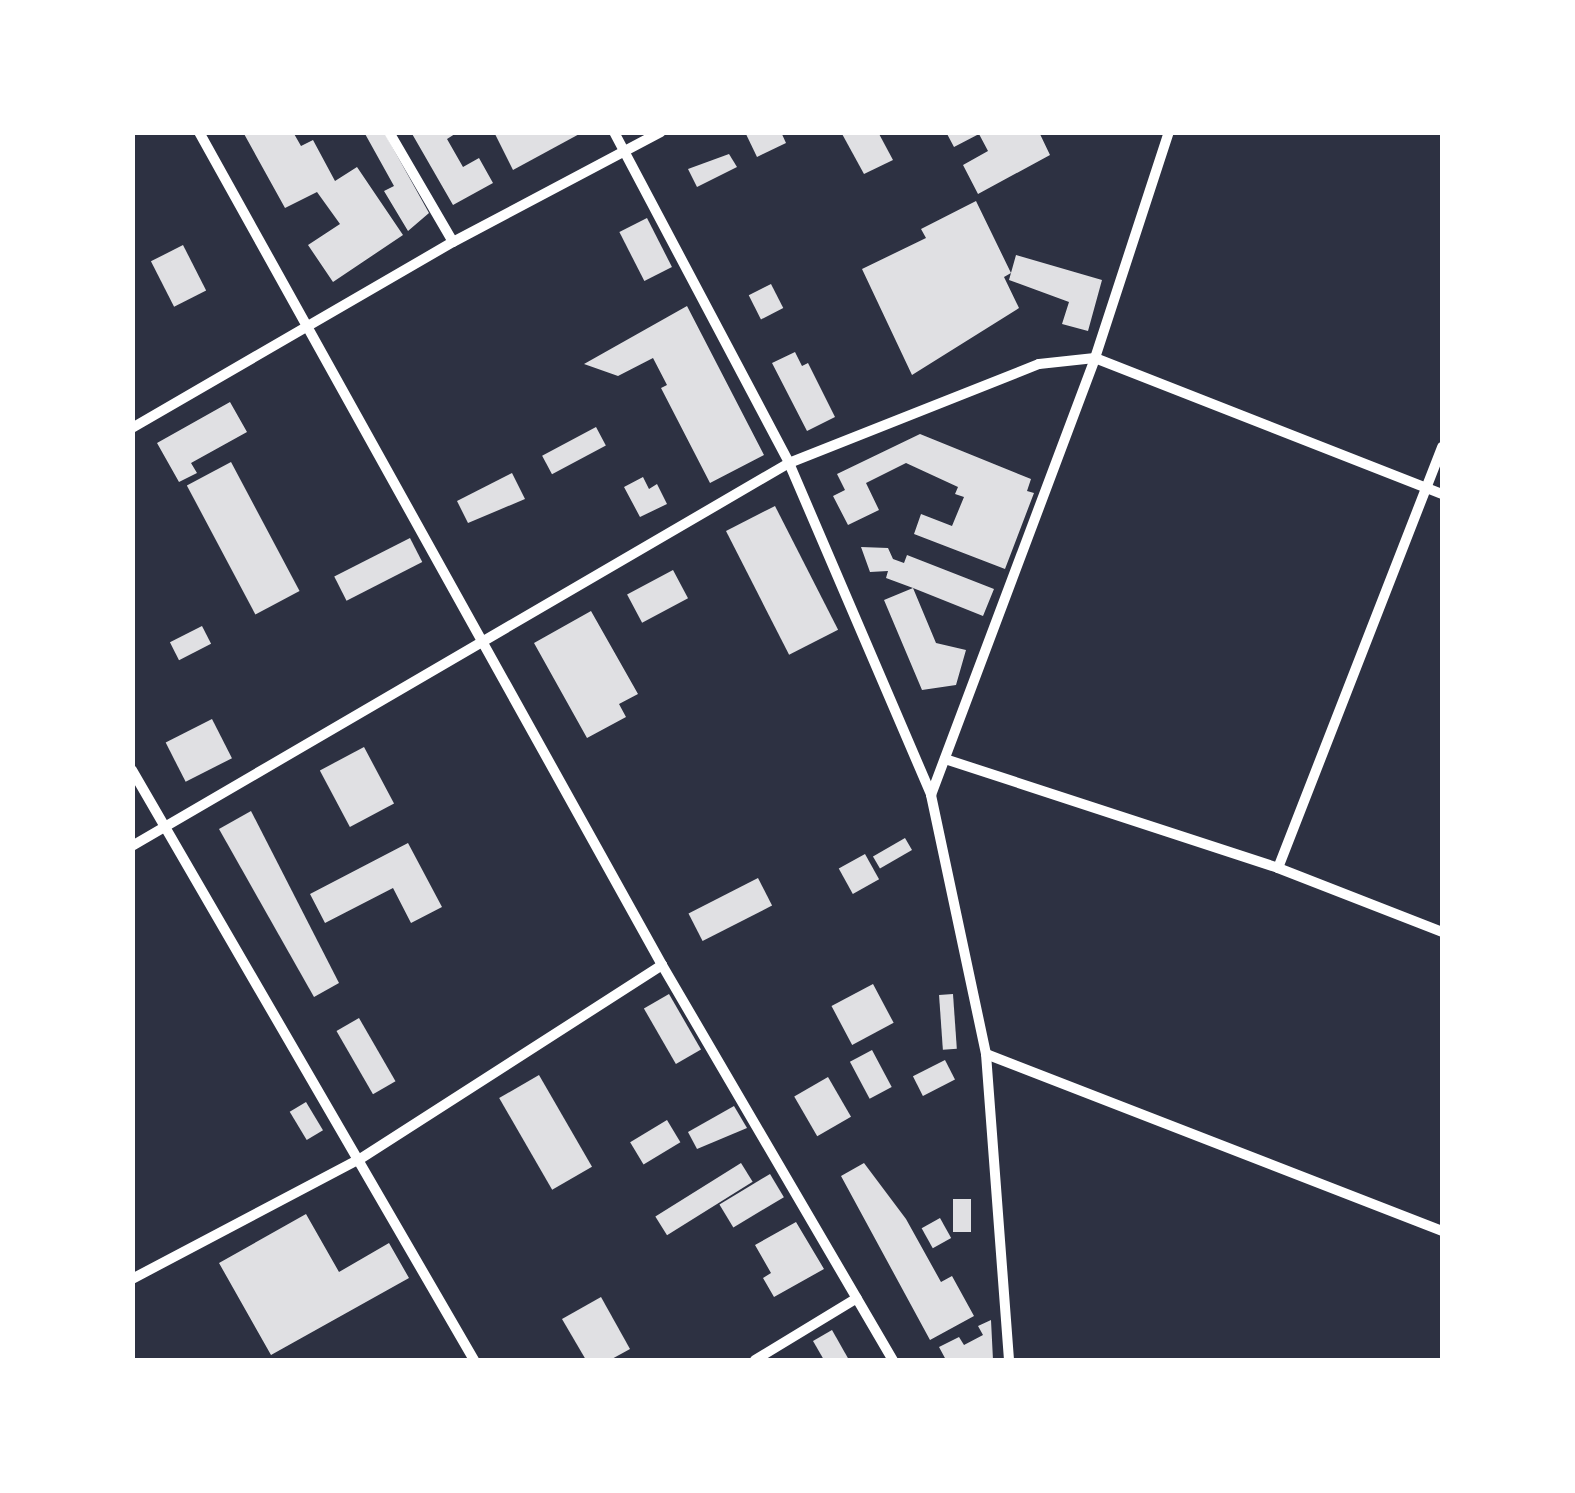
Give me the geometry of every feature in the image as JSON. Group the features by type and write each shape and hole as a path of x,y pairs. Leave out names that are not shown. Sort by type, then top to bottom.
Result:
{"street":[{"path":"199,132 662,966 893,1360"},
{"path":"389,132 453,242"},
{"path":"614,132 789,463 930,795 986,1054 1009,1360"},
{"path":"132,428 307,332 453,242 661,132"},
{"path":"930,795 1094,358 1169,132"},
{"path":"132,846 482,646 789,463 1038,364 1094,358 1442,494"},
{"path":"1278,868 1442,447"},
{"path":"946,759 1278,868 1442,932"},
{"path":"132,770 474,1360"},
{"path":"132,1278 360,1160 662,966"},
{"path":"986,1054 1442,1231"},
{"path":"755,1360 857,1298"}],"building":[{"path":"243,132 293,132 301,146 313,140 335,181 357,167 403,235 333,282 308,245 340,224 317,192 285,208"},
{"path":"364,132 384,132 429,213 408,231 384,191 394,186"},
{"path":"411,132 458,132 447,139 463,167 479,158 493,183 453,205"},
{"path":"494,132 583,132 513,170"},
{"path":"745,132 781,132 786,143 757,157"},
{"path":"841,132 878,132 893,160 864,174"},
{"path":"946,132 1039,132 1050,155 978,194 963,165 988,151 979,134 954,147"},
{"path":"729,154 737,167 697,187 688,169"},
{"path":"976,201 1011,273 1004,277 1019,308 912,375 862,269 926,238 921,229"},
{"path":"647,218 672,267 644,281 619,232"},
{"path":"183,245 206,290 174,307 151,261"},
{"path":"1016,255 1102,280 1088,331 1062,324 1069,302 1009,280"},
{"path":"771,284 783,308 761,319 749,295"},
{"path":"687,306 764,455 710,483 661,388 667,385 653,358 618,376 584,364"},
{"path":"795,352 802,366 808,363 835,417 807,431 772,363"},
{"path":"230,402 247,432 191,463 197,473 179,482 157,443"},
{"path":"596,427 606,446 552,474 542,456"},
{"path":"920,434 1031,479 1027,491 1034,493 1005,569 914,534 921,514 952,526 964,497 955,494 958,487 906,463 866,483 879,510 848,525 833,496 845,490 837,474"},
{"path":"231,462 300,591 255,614 187,485"},
{"path":"512,473 525,499 468,523 457,501"},
{"path":"643,477 649,489 657,484 667,504 640,517 624,487"},
{"path":"775,506 838,630 789,655 726,531"},
{"path":"410,538 422,562 347,601 334,577"},
{"path":"861,547 888,548 893,559 904,563 907,555 994,589 983,616 886,578 888,571 870,572"},
{"path":"673,570 688,598 642,623 627,594"},
{"path":"913,588 936,643 966,650 956,685 922,690 884,600"},
{"path":"591,611 638,694 619,704 626,717 587,738 534,643"},
{"path":"202,626 211,644 179,660 170,642"},
{"path":"212,719 232,758 186,782 166,743"},
{"path":"364,747 394,804 350,827 320,770"},
{"path":"251,811 339,983 314,997 219,829"},
{"path":"905,838 912,850 880,869 873,856"},
{"path":"408,843 442,907 411,923 393,888 325,923 310,894"},
{"path":"865,854 879,879 853,894 839,869"},
{"path":"758,878 772,906 703,941 689,913"},
{"path":"873,984 894,1023 852,1045 832,1006"},
{"path":"669,994 701,1049 676,1064 644,1009"},
{"path":"953,994 957,1049 943,1050 939,995"},
{"path":"359,1018 396,1081 373,1094 336,1031"},
{"path":"872,1050 892,1087 870,1099 850,1062"},
{"path":"945,1060 955,1080 923,1096 913,1076"},
{"path":"539,1075 592,1167 552,1190 499,1098"},
{"path":"828,1077 851,1117 817,1136 794,1096"},
{"path":"306,1102 323,1130 307,1140 290,1112"},
{"path":"734,1106 747,1128 697,1149 688,1132"},
{"path":"667,1120 680,1142 644,1164 630,1142"},
{"path":"741,1163 753,1182 667,1235 655,1217"},
{"path":"864,1163 906,1219 941,1282 952,1276 974,1316 930,1340 841,1176"},
{"path":"770,1174 784,1197 733,1228 719,1204"},
{"path":"953,1199 971,1199 971,1232 953,1232"},
{"path":"306,1214 339,1272 389,1243 409,1278 271,1355 219,1263"},
{"path":"940,1218 951,1238 933,1248 922,1228"},
{"path":"796,1222 824,1269 774,1297 763,1278 771,1273 755,1245"},
{"path":"601,1297 630,1349 610,1360 586,1360 562,1319"},
{"path":"991,1320 993,1360 946,1360 939,1347 959,1337 964,1345 983,1335 978,1326"},
{"path":"832,1330 849,1360 824,1360 813,1341"}]}
